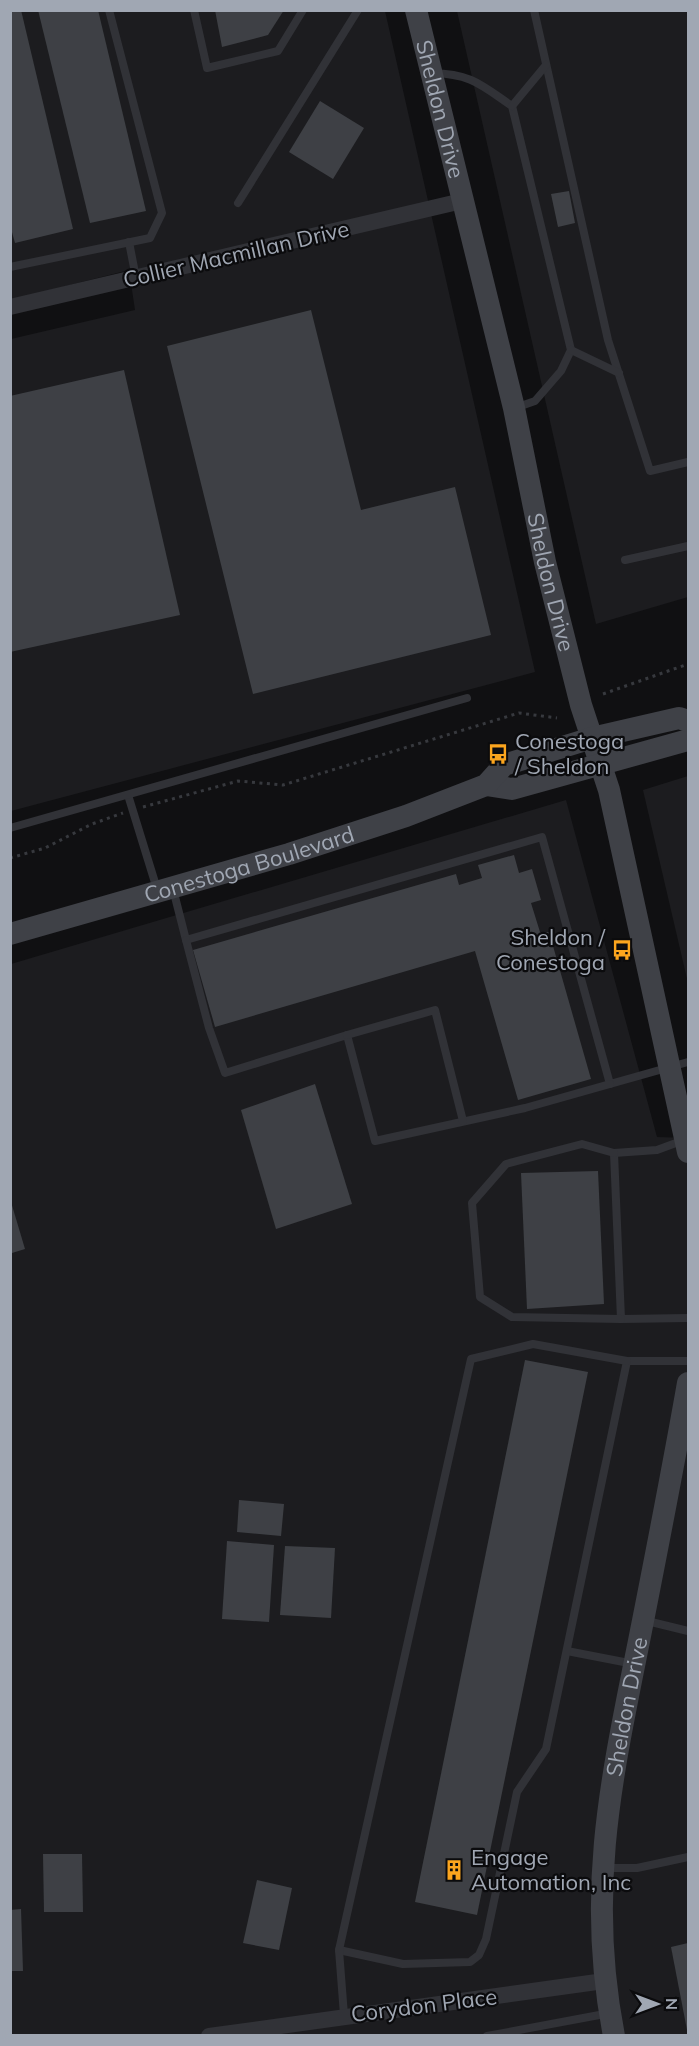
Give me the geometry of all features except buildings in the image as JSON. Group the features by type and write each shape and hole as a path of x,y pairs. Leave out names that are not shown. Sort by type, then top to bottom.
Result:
{"street":[{"name":"Sheldon Drive","path":"416,10 514,408 546,561 680,1064 688,1146"},
{"name":"Collier Macmillan Drive","path":"10,307 462,201"},
{"name":"Conestoga Boulevard","path":"10,934 165,890 395,820 486,785 504,765 592,738 679,718 688,721"},
{"name":"Conestoga Boulevard","path":"486,785 512,789 688,740"},
{"name":"Sheldon Drive","path":"614,2036 604,1981 601,1868 608,1800 688,1383"},
{"name":"Corydon Place","path":"208,2036 344,2015 604,1981"}],"lane":[{"path":"10,267 150,238 162,213 109,10"},
{"path":"194,10 207,68 278,51 303,10"},
{"path":"238,203 358,10"},
{"path":"534,10 608,340 650,471 688,462"},
{"path":"512,106 546,65"},
{"path":"431,73 470,77 512,106 571,350 561,371 535,402 514,408"},
{"path":"129,242 136,278"},
{"path":"571,350 619,373"},
{"path":"625,560 688,546"},
{"path":"10,828 467,698"},
{"path":"128,795 132,811 186,940 209,1028 225,1073 435,1010 463,1122"},
{"path":"186,940 542,837 610,1084"},
{"path":"347,1035 375,1141 525,1108 680,1064"},
{"path":"688,1146 614,1153 582,1144 506,1164 472,1203 480,1297 512,1317 688,1318"},
{"path":"614,1153 621,1318"},
{"path":"344,2015 339,1950 471,1359 533,1344 627,1361 688,1361"},
{"path":"339,1950 403,1964 470,1962 479,1954 486,1939 517,1792 546,1749 627,1361"},
{"path":"643,1620 688,1631"},
{"path":"567,1651 634,1664"},
{"path":"601,1868 637,1868 688,1857"},
{"path":"487,2036 610,2013"}],"path":[{"path":"603,694 688,664"},
{"path":"10,858 45,848 92,824 238,781 283,785 519,713 557,718"}],"shaded area":[{"path":"11,11 385,11 535,672 11,811 11,339 135,310 129,270 11,300"},
{"path":"457,11 688,11 688,597 596,624"},
{"path":"688,776 688,983 643,790"},
{"path":"566,800 657,1137 688,1138 688,2035 11,2036 11,964"}],"place":[{"name":"Conestoga / Sheldon","path":"498,754"},
{"name":"Sheldon / Conestoga","path":"622,950"},
{"name":"Engage Automation, Inc","path":"454,1870"}]}
